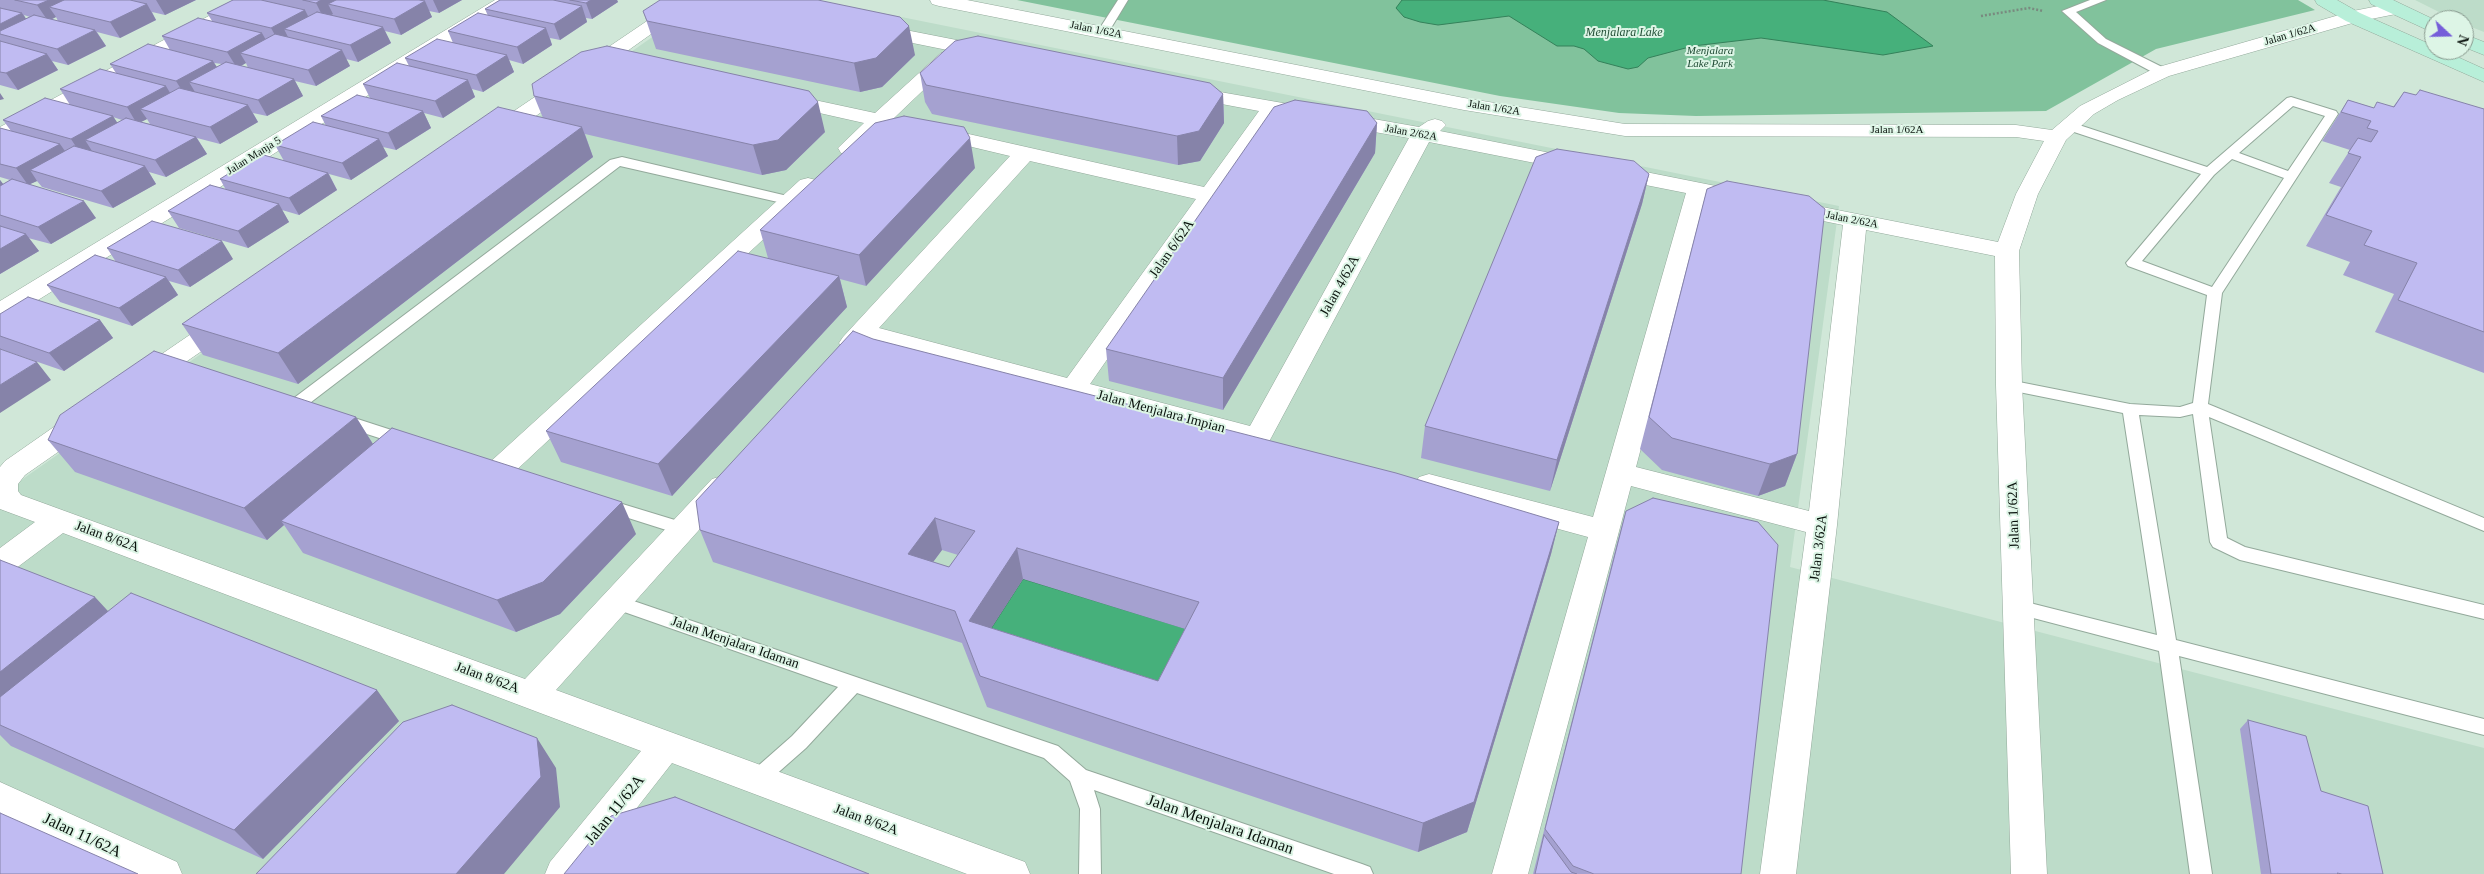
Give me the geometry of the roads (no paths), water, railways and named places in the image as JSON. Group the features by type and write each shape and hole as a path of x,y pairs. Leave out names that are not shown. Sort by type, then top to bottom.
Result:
{"main road":[{"path":"2324,0 2353,17 2484,76"},
{"path":"2386,4 2424,21"}],"street":[{"path":"0,135 253,0"},
{"name":"Jalan Manja 5","path":"0,312 508,0"},
{"path":"474,149 690,0"},
{"name":"Jalan 1/62A","path":"939,0 1104,31 1464,104 1625,130 2063,132"},
{"name":"Jalan 1/62A","path":"2029,874 2009,384 2007,251 2027,194 2063,132 2088,110 2111,96 2162,72 2353,17 2386,4"},
{"path":"852,25 1008,56"},
{"path":"499,470 959,47"},
{"path":"604,59 632,65"},
{"name":"Jalan 2/62A","path":"1164,88 1422,135 2007,251"},
{"path":"765,95 1210,195"},
{"path":"1422,135 1464,104"},
{"name":"Jalan 6/62A","path":"1073,389 1271,109"},
{"name":"Jalan 4/62A","path":"1257,438 1422,135"},
{"path":"836,362 1026,153"},
{"path":"1510,874 1698,189"},
{"name":"Jalan 3/62A","path":"1778,874 1822,526 1855,220"},
{"path":"127,390 176,366 240,312"},
{"name":"Jalan Menjalara Impian","path":"862,332 1285,445"},
{"name":"Jalan 8/62A","path":"103,407 15,468 4,482 3,494 11,502 1012,874"},
{"path":"531,695 736,471"},
{"path":"1620,473 1822,526"},
{"path":"1406,478 1604,531"},
{"path":"0,564 61,519"},
{"name":"Jalan 11/62A","path":"563,874 666,745"},
{"name":"Jalan 11/62A","path":"0,797 164,874"}],"lane":[{"path":"1104,31 1124,0"},
{"path":"2101,0 2068,11 2102,41 2162,72"},
{"path":"2215,293 2133,263 2172,219 2209,172 2291,101 2332,114 2215,293 2200,407 2219,542 2240,552 2484,612"},
{"path":"2063,132 2209,172"},
{"path":"2230,154 2291,176"},
{"path":"296,405 615,162 622,162 791,201"},
{"path":"2009,384 2130,409 2180,412 2200,407 2484,525"},
{"path":"277,399 425,446"},
{"path":"2130,409 2168,646 2201,874"},
{"path":"590,500 682,529"},
{"name":"Jalan Menjalara Idaman","path":"616,602 1051,752 1079,776 1362,874"},
{"path":"2018,607 2484,727"},
{"path":"757,779 799,742 853,684"},
{"path":"1079,776 1090,809 1090,874"}],"water":[{"name":"Menjalara Lake","path":"1402,0 1823,0 1887,12 1933,46 1883,55 1761,38 1693,46 1648,58 1638,67 1628,69 1598,61 1584,49 1574,46 1557,46 1509,16 1438,25 1404,17 1396,8"},
{"path":"1023,579 1200,633 1160,712 976,652"}],"park label":[{"name":"Menjalara Lake Park","path":"1710,57"}]}
